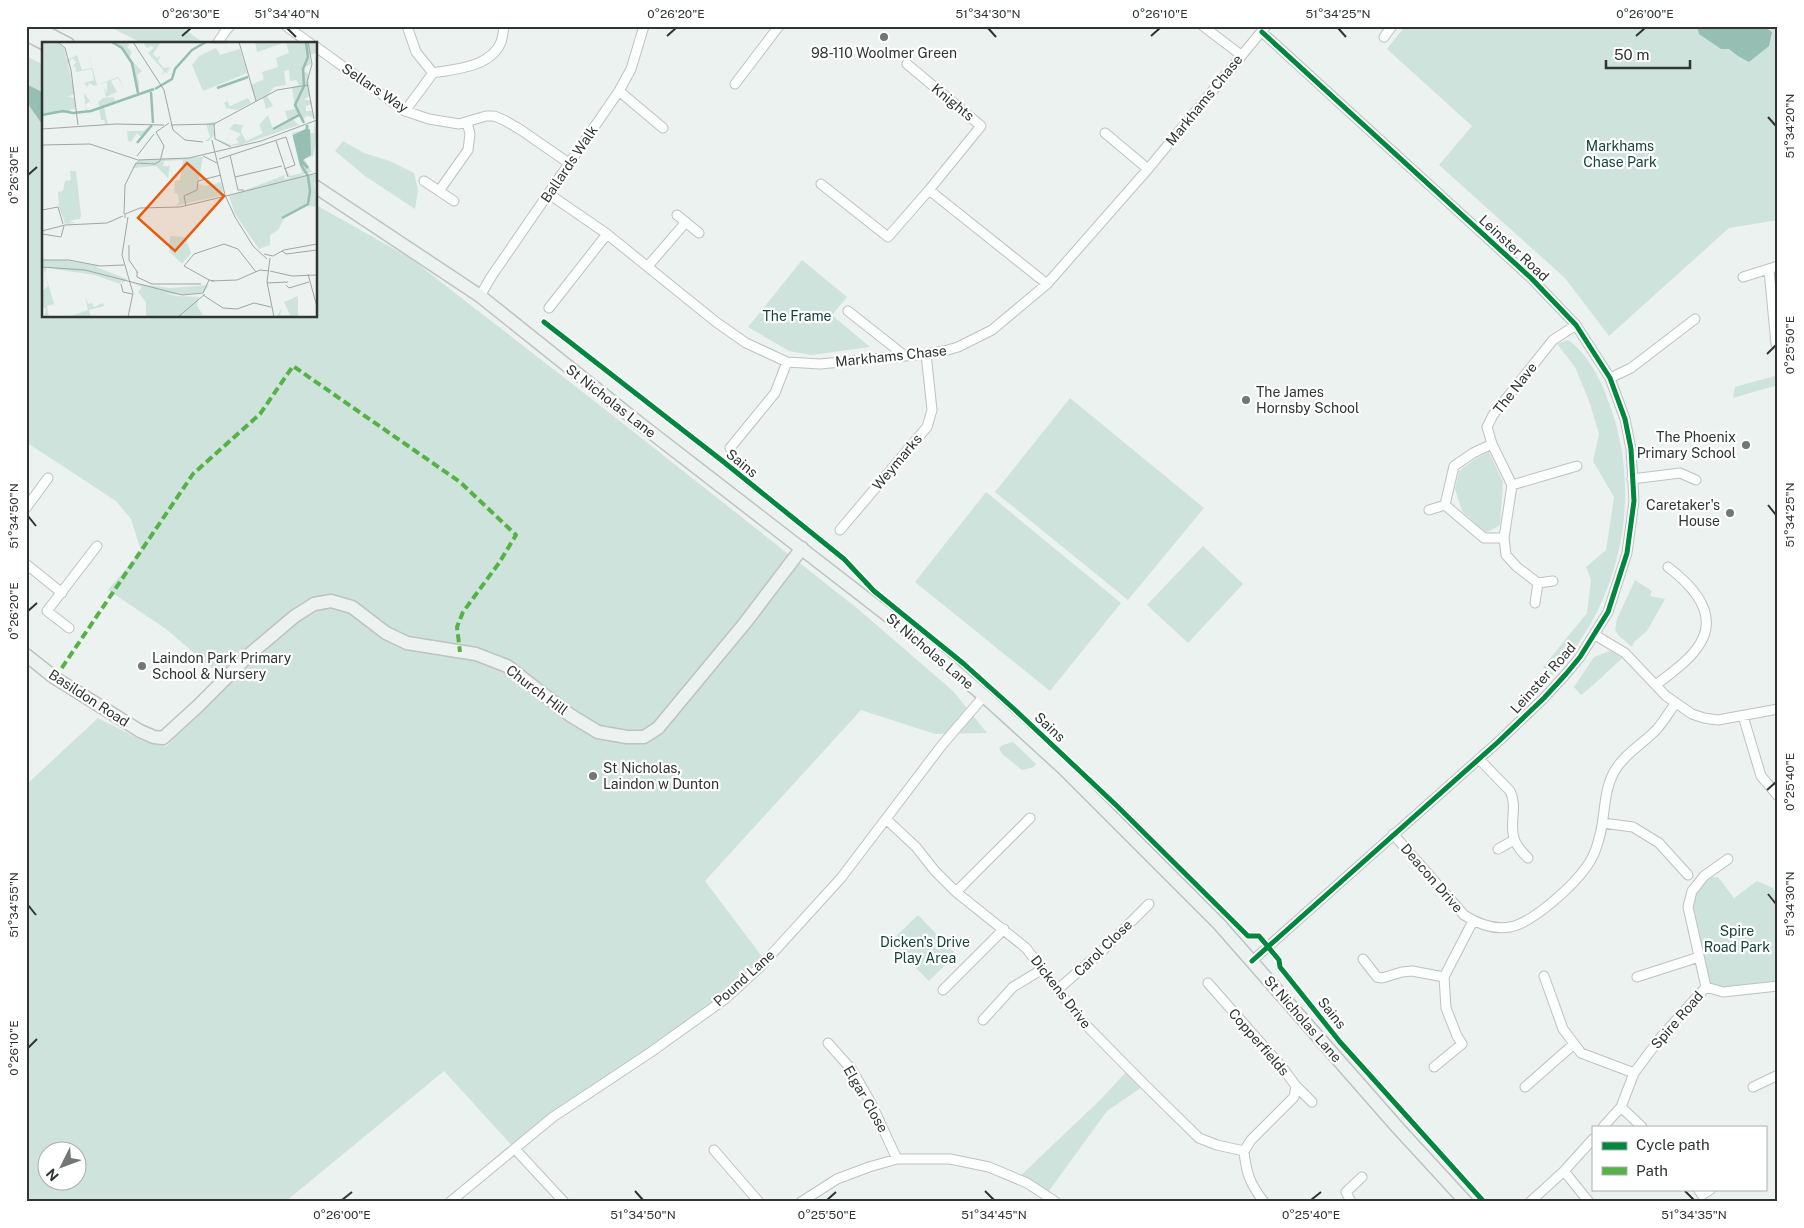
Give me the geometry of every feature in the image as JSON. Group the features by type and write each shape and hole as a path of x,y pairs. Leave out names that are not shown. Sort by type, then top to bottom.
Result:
{"main road":[{"path":"32,26 64,42"},
{"path":"26,34 42,42"},
{"name":"St Nicholas Lane","path":"318,188 480,296 639,423 917,638 984,696 1060,765 1219,924 1398,1128 1466,1202"},
{"name":"Church Hill","path":"154,737 163,738 171,733 250,654 295,616 314,604 331,601 352,608 386,633 407,643 476,654 507,666 570,715 598,732 628,737 644,737 658,728 745,623 802,548"},
{"name":"Basildon Road","path":"27,657 55,678 140,732 154,737"}],"street":[{"path":"218,42 230,26"},
{"path":"286,26 308,42"},
{"path":"407,26 416,52 433,73"},
{"path":"404,111 433,73 479,63 496,51 502,41 504,26"},
{"name":"Ballards Walk","path":"480,296 491,277 619,91 631,69 644,26"},
{"path":"735,84 779,26"},
{"path":"1203,26 1241,55"},
{"path":"1384,37 1392,26"},
{"name":"Markhams Chase","path":"549,194 607,234 716,322 746,343 787,362 820,364 926,354 958,347 986,333 1047,284 1148,169 1264,29"},
{"name":"Leinster Road","path":"1252,961 1479,759 1544,698 1580,657 1608,612 1627,553 1634,501 1630,449 1625,419 1610,378 1576,325 1524,271 1264,29"},
{"name":"Sellars Way","path":"318,48 404,111 444,122 459,124 486,116 494,116 504,120 570,164"},
{"name":"Knights","path":"821,184 888,237 982,126 907,64"},
{"path":"619,91 663,128"},
{"path":"439,191 468,150 470,134 467,122"},
{"path":"1104,134 1148,169"},
{"path":"424,181 454,201"},
{"path":"929,190 1047,284"},
{"path":"677,215 699,233"},
{"path":"648,266 686,222"},
{"path":"549,308 607,234"},
{"path":"1743,277 1778,266"},
{"path":"1769,270 1776,344 1778,345"},
{"path":"848,311 905,356"},
{"path":"1610,378 1631,368 1695,319"},
{"name":"The Nave","path":"1512,485 1492,444 1487,426 1553,340 1576,325"},
{"name":"Weymarks","path":"840,530 927,427 932,410 926,354"},
{"path":"730,448 776,394 787,362"},
{"path":"1445,505 1454,466 1473,453 1492,444"},
{"path":"1553,581 1538,583 1517,568 1506,555 1504,538 1512,485 1577,466"},
{"path":"1632,479 1680,473 1696,480"},
{"path":"26,508 48,478"},
{"path":"1430,510 1445,505"},
{"path":"1445,505 1484,538 1504,538"},
{"path":"69,628 47,611 97,546"},
{"path":"26,564 62,593"},
{"path":"1656,685 1693,653 1704,637 1706,628 1706,617 1700,599 1684,579 1668,567"},
{"path":"1535,603 1538,583"},
{"path":"1595,635 1625,653 1675,704 1692,714 1718,720 1778,709"},
{"name":"Pound Lane","path":"450,1202 553,1117 651,1052 725,999 760,967 856,860 942,745 984,696"},
{"name":"Deacon Drive","path":"1393,834 1455,906 1474,922 1486,926 1511,927 1523,923 1554,901 1578,878 1587,866 1599,841 1607,789 1620,762 1657,729 1675,704"},
{"path":"1743,716 1761,776 1778,796"},
{"path":"1479,759 1510,791 1514,805 1512,833 1514,840 1528,858"},
{"path":"956,892 1030,818"},
{"name":"Dickens Drive","path":"886,819 916,847 935,871 956,892 1026,948 1080,1019 1144,1085 1200,1138 1216,1145 1244,1151"},
{"path":"1603,823 1633,827 1659,843 1688,875"},
{"path":"1498,849 1514,840"},
{"name":"Spire Road","path":"1604,1126 1621,1107 1634,1073 1661,1036 1706,987 1688,907 1692,891 1704,876 1728,859"},
{"name":"Carol Close","path":"1057,990 1101,952 1148,904"},
{"path":"1434,1067 1462,1044 1446,1008 1444,977 1474,922"},
{"path":"943,990 1004,929"},
{"path":"1637,977 1699,957"},
{"path":"1362,960 1377,977 1382,978 1402,972 1412,972 1444,977"},
{"path":"983,1020 1013,988 1041,970"},
{"path":"1544,976 1564,1029 1580,1054 1634,1073"},
{"name":"Copperfields","path":"1208,983 1282,1067 1296,1086 1294,1098 1251,1140 1244,1151"},
{"path":"1706,987 1723,992 1778,986"},
{"name":"Elgar Close","path":"828,1043 852,1070 871,1102 897,1159"},
{"path":"1525,1087 1574,1044"},
{"path":"1754,1086 1778,1075"},
{"path":"1296,1086 1312,1102"},
{"path":"1621,1107 1641,1126"},
{"path":"1530,1202 1564,1171 1592,1140"},
{"path":"515,1149 564,1202"},
{"path":"714,1150 759,1202"},
{"path":"1244,1151 1246,1168 1252,1186 1264,1202"},
{"path":"801,1202 837,1179 897,1159 950,1159 989,1167 1027,1183 1056,1202"},
{"path":"1564,1171 1589,1202"},
{"path":"1351,1202 1346,1192 1362,1177"},
{"path":"1699,1190 1702,1195 1710,1190"}],"green space":[{"path":"108,26 180,26 202,42 140,42"},
{"name":"Markhams Chase Park","path":"1405,26 1778,26 1778,220 1729,228 1609,336 1565,278 1439,165 1472,126 1387,49"},
{"path":"26,56 42,64 42,318 318,318 318,206 410,258 611,414 858,609 953,691 987,733 935,734 861,710 705,881 764,959 725,999 515,1149 444,1071 285,1202 26,1202 26,785 98,718 143,741 167,746 220,675 166,629 108,590 141,551 131,519 116,501 26,442"},
{"path":"343,141 364,153 390,161 414,173 418,190 415,209 365,176 335,151"},
{"name":"The Frame","path":"802,260 847,297 832,315 870,347 811,355 789,351 748,327"},
{"path":"1568,340 1588,360 1602,385 1609,403 1619,438 1625,474 1625,511 1620,547 1610,582 1595,616 1576,647 1552,675 1543,667 1587,613 1591,580 1586,567 1606,550 1614,497 1593,461 1599,434 1589,401 1575,367 1557,344"},
{"path":"1778,375 1778,385 1733,398 1735,387"},
{"path":"1070,398 1204,508 1128,600 995,492"},
{"path":"1489,452 1503,482 1500,525 1486,533 1462,511 1455,489 1459,471 1475,459"},
{"path":"986,492 1121,603 1050,691 915,582"},
{"path":"1203,546 1243,584 1188,643 1147,605"},
{"path":"1635,580 1652,591 1650,596 1665,599 1647,631 1634,642 1632,647 1615,630 1617,619"},
{"path":"1610,651 1623,658 1581,695 1574,687 1594,657"},
{"path":"1013,742 1036,764 1034,767 1022,770 1002,754 999,748"},
{"name":"Spire Road Park","path":"1718,877 1734,898 1757,881 1773,888 1778,896 1778,986 1723,992 1706,987 1688,907 1703,878"},
{"name":"Dicken's Drive Play Area","path":"918,915 956,954 929,981 890,942"},
{"path":"1129,1069 1145,1085 1107,1111 1046,1195 1017,1179 1099,1101"}],"shaded area":[{"path":"1697,26 1763,26 1772,32 1769,46 1749,62 1729,49 1721,49 1699,34"},
{"path":"26,84 42,92 42,124 26,101"}],"marked path":[{"path":"55,678 193,474 260,414 293,366 460,482 516,535 499,563 463,612 457,627 460,652"}],"cycle path":[{"path":"1252,961 1498,742 1566,674 1580,657 1608,612 1627,553 1634,501 1631,449 1625,419 1610,378 1576,325 1531,278 1262,32"},
{"name":"Sains","path":"544,322 720,459 844,559 874,591 964,664 1014,709 1117,806 1248,936 1259,936 1279,960 1280,967 1340,1042 1484,1202"}],"place":[{"name":"98-110 Woolmer Green","path":"884,37"},
{"name":"The James Hornsby School","path":"1246,400"},
{"name":"The Phoenix Primary School","path":"1746,445"},
{"name":"Caretaker's House","path":"1730,513"},
{"name":"Laindon Park Primary School & Nursery","path":"142,666"},
{"name":"St Nicholas, Laindon w Dunton","path":"593,776"}]}
